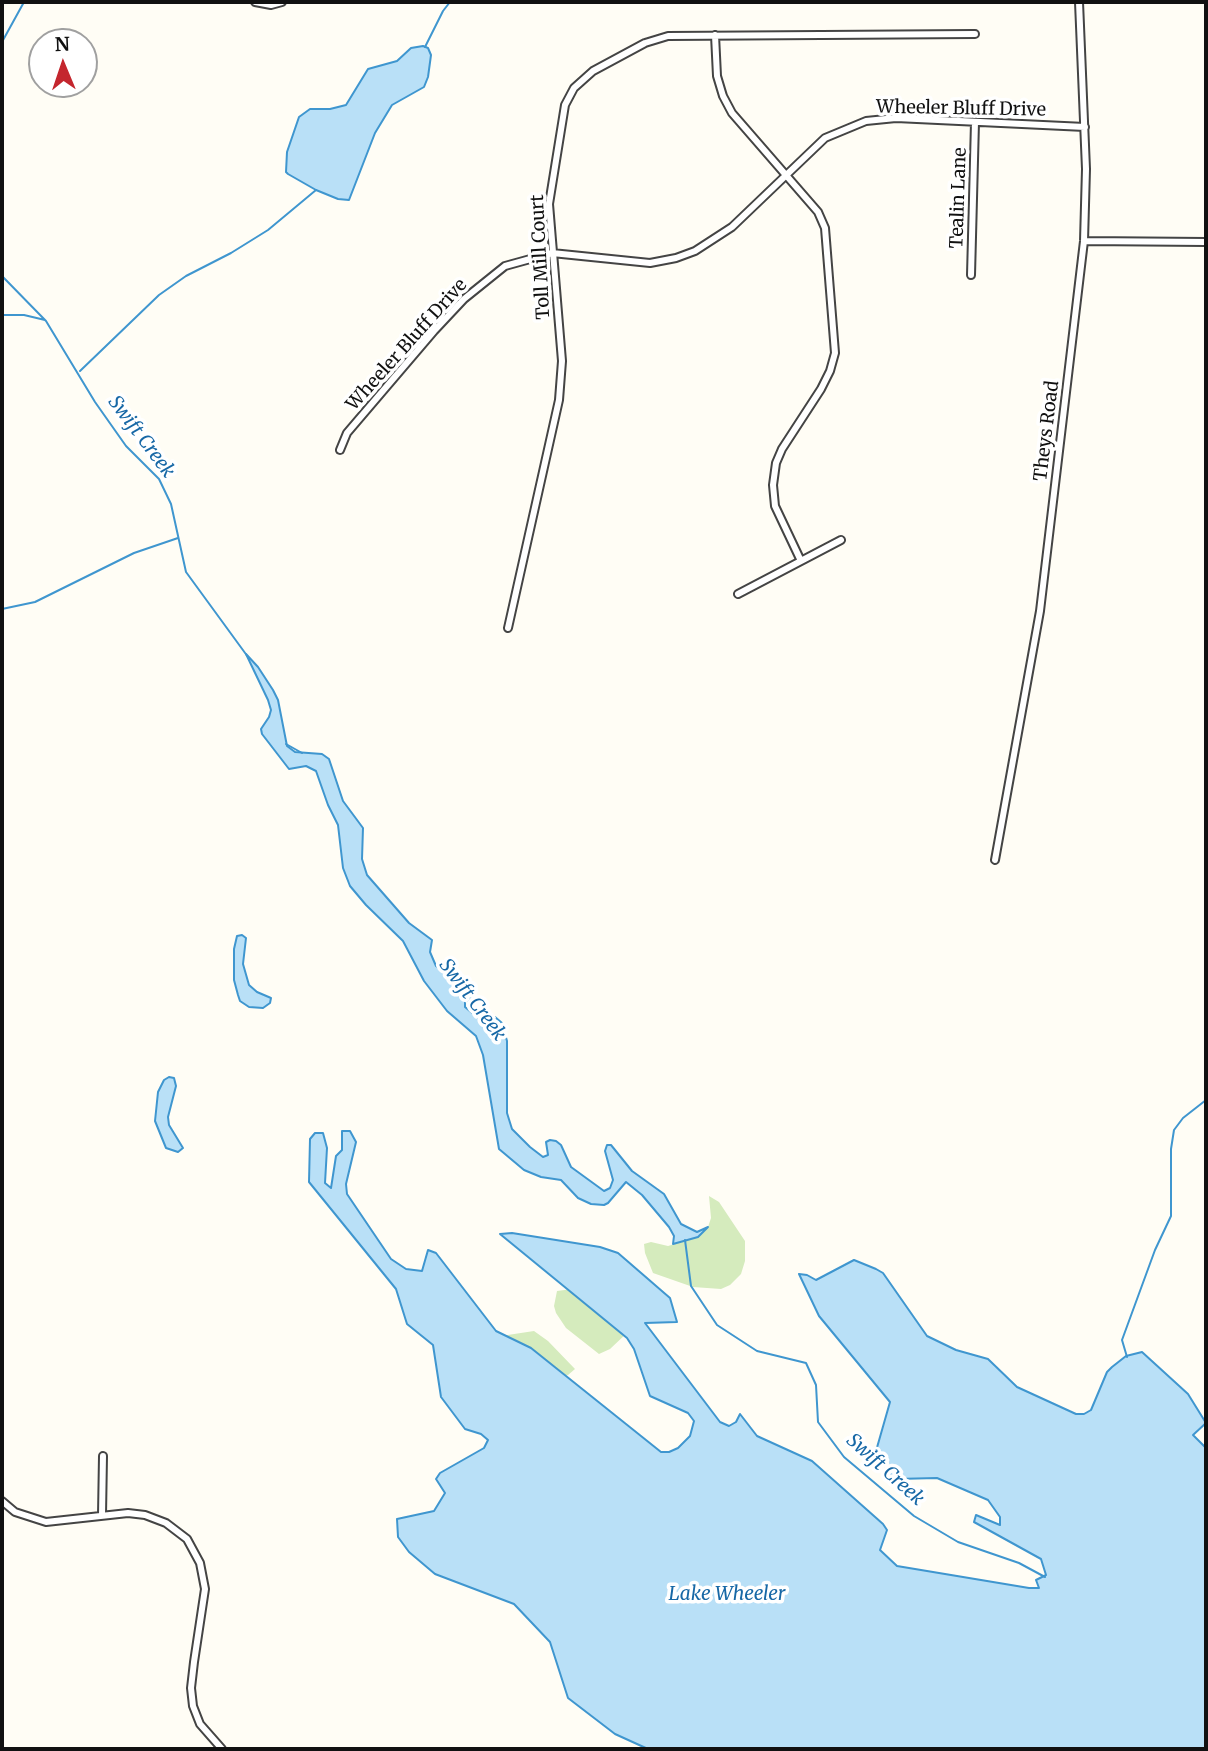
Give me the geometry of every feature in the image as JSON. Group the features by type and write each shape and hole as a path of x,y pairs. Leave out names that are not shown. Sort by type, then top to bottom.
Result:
{"street":[{"path":"255,2 271,5 282,2"},
{"name":"Theys Road","path":"995,860 1040,611 1084,241 1085,127 1079,2"},
{"path":"716,34 717,76 732,113 818,212 825,228 835,353 821,389 782,449 776,463 773,485 775,506 801,561"},
{"name":"Toll Mill Court","path":"508,628 559,400 562,360 552,253 550,193 565,105 575,88 593,71 645,43 668,36 975,34"},
{"name":"Wheeler Bluff Drive","path":"340,450 347,433 464,299 505,266 552,253 650,262 676,258 695,251 724,233 825,138 866,121 895,118 1085,127"},
{"name":"Tealin Lane","path":"971,275 975,122"},
{"path":"1084,241 1206,242"},
{"path":"738,594 841,540"},
{"path":"102,1516 103,1456"},
{"path":"2,1501 15,1512 46,1522 128,1513 145,1515 166,1523 187,1539 200,1563 205,1589 191,1688 193,1706 200,1724 222,1749"}],"green space":[{"path":"709,1196 719,1202 745,1241 745,1261 741,1274 730,1285 721,1289 693,1287 653,1273 644,1244 651,1242 668,1246 698,1237 708,1227 711,1218"},
{"path":"580,1288 628,1332 610,1349 599,1354 566,1328 556,1313 554,1306 557,1291"},
{"path":"534,1331 548,1341 575,1369 568,1375 545,1384 501,1336"}],"water":[{"path":"411,48 428,48 431,55 424,87 392,105 375,133 349,200 338,199 316,190 286,172 287,152 299,117 310,109 330,109 346,105 368,69 397,61"},
{"path":"246,654 258,667 278,700 287,746 295,752 322,754 329,759 343,801 363,828 362,859 367,875 409,923 432,940 430,952 436,966 473,996 465,1001 465,1007 488,1026 492,1025 495,1017 502,1023 507,1041 507,1113 512,1129 543,1157 548,1155 546,1142 556,1141 561,1145 571,1167 604,1191 610,1188 613,1180 605,1151 607,1145 611,1145 632,1171 664,1194 681,1224 697,1232 708,1227 698,1237 673,1244 674,1236 669,1227 642,1195 626,1182 608,1203 591,1204 578,1198 561,1180 541,1177 524,1170 499,1149 483,1055 476,1036 447,1011 424,981 403,941 350,886 343,868 338,825 316,771 306,766 289,769 262,734 261,729 271,710"},
{"path":"237,936 246,938 243,964 249,985 271,998 270,1003 263,1008 249,1007 240,1001 238,995 234,980 234,949"},
{"path":"174,1078 176,1086 168,1117 169,1125 183,1148 178,1152 166,1148 155,1121 158,1092 164,1080"},
{"name":"Lake Wheeler","path":"342,1131 350,1131 356,1142 346,1184 347,1194 391,1259 406,1269 422,1271 428,1250 436,1253 496,1331 531,1348 661,1452 669,1452 678,1448 690,1436 694,1421 688,1413 650,1396 634,1349 627,1338 500,1234 512,1233 600,1247 618,1253 670,1298 677,1322 645,1323 720,1422 729,1426 736,1422 740,1414 757,1436 812,1461 883,1524 887,1530 880,1550 897,1566 1029,1588 1039,1588 1036,1580 1046,1575 1041,1559 974,1522 976,1515 1000,1525 1000,1517 988,1500 937,1478 896,1479 888,1472 876,1451 890,1402 819,1316 799,1274 816,1280 854,1260 876,1269 883,1273 927,1336 956,1350 988,1359 1017,1387 1076,1414 1091,1410 1107,1372 1112,1367 1126,1356 1142,1352 1188,1394 1206,1423 1193,1435 1206,1448 1206,1749 648,1749 615,1734 568,1698 550,1642 514,1604 435,1574 409,1552 398,1537 397,1519 434,1511 445,1493 436,1479 440,1473 484,1448 488,1440 481,1434 465,1429 441,1397 433,1345 407,1324 396,1289 309,1182 310,1139 315,1133 323,1133 327,1148 325,1183 331,1188 336,1156 342,1150"}],"waterway":[{"path":"2,42 24,2"},
{"path":"425,47 450,2"},
{"path":"80,371 159,295 186,276 268,230 316,190"},
{"name":"Swift Creek","path":"2,276 46,321 95,402 126,446 159,479 171,504 186,572 248,657"},
{"path":"2,315 24,315 45,320"},
{"path":"2,609 35,602 134,553 178,538"},
{"name":"Swift Creek","path":"286,744 302,753"},
{"path":"1127,1357 1122,1340 1155,1250 1171,1216 1171,1149 1174,1130 1183,1118 1206,1100"},
{"name":"Swift Creek","path":"685,1240 691,1286 717,1325 757,1351 806,1363 816,1385 818,1422 844,1457 914,1516 958,1542 1019,1563 1045,1577"}]}
